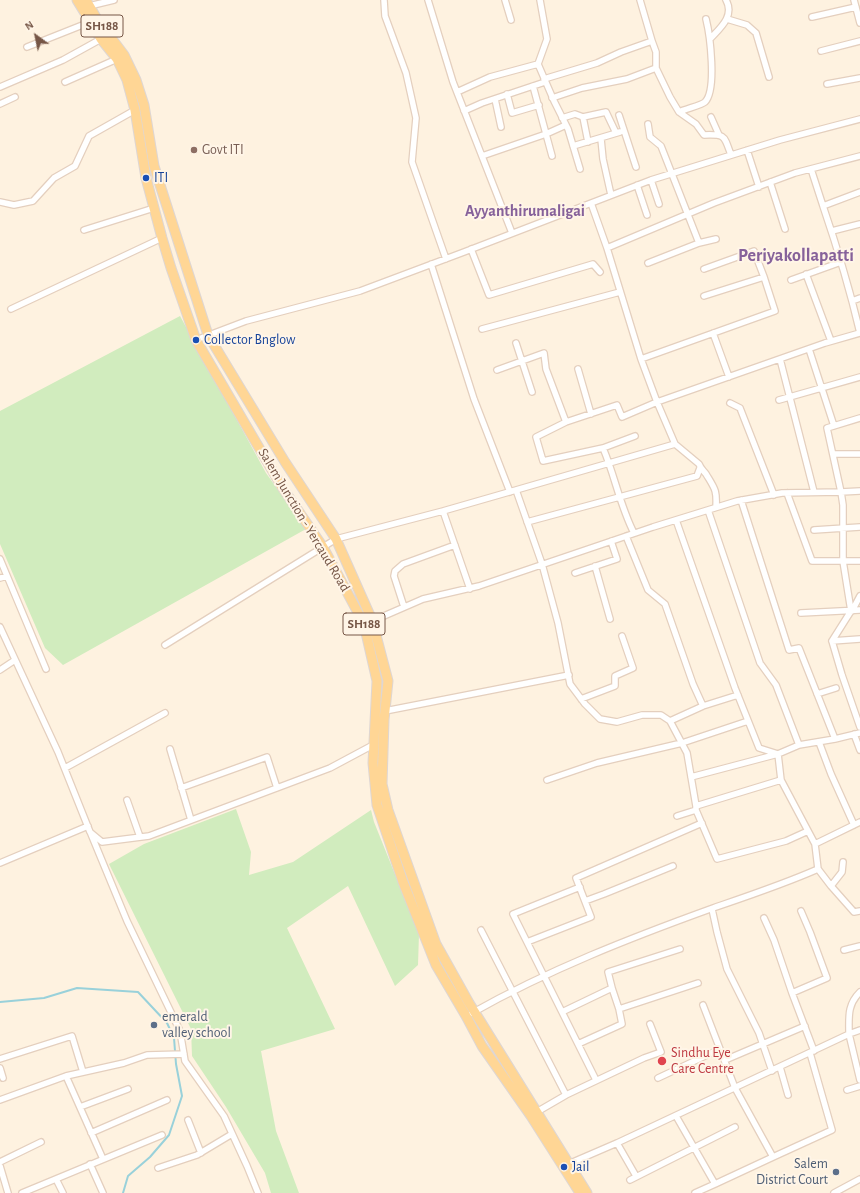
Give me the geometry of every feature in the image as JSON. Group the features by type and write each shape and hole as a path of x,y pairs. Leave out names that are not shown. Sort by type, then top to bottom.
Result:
{"main road":[{"path":"77,0 101,39 119,55"},
{"name":"Salem Junction - Yercaud Road","path":"88,3 119,55 128,80 135,110 146,178 171,268 196,340 282,487 323,547 368,622 377,681 373,745 377,805 403,882 436,965 470,1014"},
{"name":"SH188","path":"119,55 136,80 144,104 154,166 208,335 277,449 336,539 368,622 388,681 385,711 382,784 388,810 436,944 470,1014 567,1165 587,1193"},
{"name":"SH188","path":"567,1165 580,1193"}],"street":[{"path":"88,3 114,0"},
{"path":"384,0 385,16 406,73 416,118 412,162 446,259"},
{"path":"428,0 457,92 512,233"},
{"path":"505,0 511,20"},
{"path":"540,0 548,39 538,64 552,98 566,125 580,169"},
{"path":"640,0 656,52 656,68 670,97 679,112 696,124 704,135 719,135 725,138 732,155"},
{"path":"710,39 727,19 729,5 726,0"},
{"path":"854,0 860,23"},
{"path":"812,17 856,7"},
{"path":"679,112 689,107 704,104 710,96 710,39 706,19"},
{"path":"727,19 747,25 756,33 770,77"},
{"path":"27,47 90,22"},
{"path":"0,87 63,60 101,39"},
{"path":"464,111 507,94 533,86 545,80 597,63 652,40"},
{"path":"821,51 860,41"},
{"path":"65,82 119,55"},
{"path":"457,92 490,77 538,64"},
{"path":"552,98 582,88 627,79 656,68"},
{"path":"827,84 860,78"},
{"path":"533,86 552,156"},
{"path":"507,94 512,113 539,105"},
{"path":"0,104 15,97"},
{"path":"494,99 501,126"},
{"path":"0,202 14,205 33,201 54,178 75,166 89,136 135,110"},
{"path":"562,118 575,114 583,117 606,112 616,134"},
{"path":"619,115 636,168"},
{"path":"583,117 588,142"},
{"path":"711,117 719,135"},
{"path":"196,340 246,321 360,291 672,173 747,150 860,119"},
{"path":"648,124 650,138 661,146 699,243"},
{"path":"482,156 546,134 566,125"},
{"path":"573,146 624,131"},
{"path":"600,139 611,195"},
{"path":"747,150 759,187"},
{"path":"607,248 687,214 770,182 860,156"},
{"path":"635,436 603,448 543,461 536,437 566,422 617,405 622,416 657,402 780,359 860,333 832,231 811,169"},
{"path":"651,180 659,204"},
{"path":"770,182 785,229"},
{"path":"637,185 648,215"},
{"path":"823,206 860,192"},
{"path":"590,203 607,248 641,359 657,402 675,444 699,464 700,468 717,492 716,507"},
{"path":"84,230 154,208"},
{"path":"832,231 860,224"},
{"path":"11,309 162,238"},
{"path":"648,263 699,243 716,239"},
{"path":"471,249 489,295 593,264 600,272"},
{"path":"641,359 775,311 754,251 704,269"},
{"path":"791,280 841,262"},
{"path":"431,264 474,399 510,492"},
{"path":"806,274 831,342"},
{"path":"704,296 764,277"},
{"path":"482,329 620,292"},
{"path":"852,300 860,298"},
{"path":"713,333 729,377"},
{"path":"516,343 532,392"},
{"path":"809,349 834,426"},
{"path":"496,370 544,354 546,369 566,422"},
{"path":"780,359 814,492"},
{"path":"578,369 591,414"},
{"path":"778,400 860,377"},
{"path":"730,402 740,408 774,495"},
{"path":"851,611 843,560 843,505 827,428 860,418"},
{"path":"165,645 336,539 443,511 675,444"},
{"path":"603,448 627,520 634,533"},
{"path":"833,454 860,454"},
{"path":"527,522 697,476 700,468"},
{"path":"516,490 542,564 558,623 570,684 600,719 618,722 642,715 661,715 670,721 687,753 696,808 717,859 786,841 808,832"},
{"path":"368,622 423,599 470,588 634,533 741,500 787,493 860,491"},
{"path":"787,493 812,561 860,561"},
{"path":"741,500 789,650 799,648 835,739"},
{"path":"708,510 760,663 776,685 799,745"},
{"path":"443,511 470,588"},
{"path":"676,520 738,695 759,748 778,754"},
{"path":"814,530 860,527"},
{"path":"626,536 648,590 664,604 693,684 703,706"},
{"path":"575,573 617,559 611,541"},
{"path":"404,607 394,576 395,571 403,564 455,545"},
{"path":"0,559 46,669"},
{"path":"595,566 610,619"},
{"path":"0,578 7,576"},
{"path":"860,596 832,641 860,727"},
{"path":"801,613 860,610"},
{"path":"0,627 65,768 127,921 180,1031 185,1061 224,1116 258,1193"},
{"path":"582,699 615,686 615,676 633,668 622,636"},
{"path":"832,641 860,639"},
{"path":"0,670 15,660"},
{"path":"385,711 569,675"},
{"path":"817,694 836,688"},
{"path":"670,721 703,706 738,695"},
{"path":"65,768 165,713"},
{"path":"547,780 597,763 682,743 748,721"},
{"path":"691,777 778,754 799,745 835,739 857,733 860,750"},
{"path":"819,742 831,774 854,825"},
{"path":"90,832 102,842 149,836 330,768 373,745"},
{"path":"170,749 191,820"},
{"path":"778,754 781,780 815,844 818,869 854,912 860,910"},
{"path":"181,788 266,757 277,788"},
{"path":"677,816 696,808 781,780"},
{"path":"127,800 140,837"},
{"path":"815,844 860,822"},
{"path":"527,942 591,917 576,878 702,823"},
{"path":"0,863 88,826"},
{"path":"831,886 842,872 843,862"},
{"path":"585,901 673,866"},
{"path":"470,1014 512,991 612,946 712,908 784,884 818,869"},
{"path":"580,887 513,914 596,1080"},
{"path":"712,908 727,969 759,1033 772,1071"},
{"path":"792,993 827,978 801,911"},
{"path":"695,1193 832,1130 805,1026 774,940 764,918"},
{"path":"481,930 566,1095"},
{"path":"844,950 860,946"},
{"path":"578,1044 622,1024 608,972 680,949"},
{"path":"619,1009 698,983"},
{"path":"562,1012 612,988"},
{"path":"860,992 854,998 849,1009 849,1034 860,1080"},
{"path":"703,1004 735,1088 774,1157"},
{"path":"534,1114 566,1095 596,1080 644,1058 661,1052 650,1024"},
{"path":"725,1060 805,1026"},
{"path":"567,1165 860,1030"},
{"path":"0,1059 72,1036 83,1072"},
{"path":"658,1078 720,1049"},
{"path":"0,1100 66,1076 124,1063 147,1055 184,1054"},
{"path":"780,1067 788,1095"},
{"path":"0,1068 3,1078"},
{"path":"66,1076 103,1159"},
{"path":"846,1090 860,1086"},
{"path":"80,1106 128,1089"},
{"path":"91,1133 167,1100"},
{"path":"676,1116 715,1184"},
{"path":"188,1120 201,1152"},
{"path":"630,1180 735,1127"},
{"path":"158,1168 201,1152 232,1134"},
{"path":"22,1193 162,1135"},
{"path":"0,1162 41,1142"},
{"path":"616,1143 636,1176"},
{"path":"90,1164 103,1193"},
{"path":"0,1166 8,1193"},
{"path":"56,1179 63,1193"},
{"path":"834,1193 860,1179"}],"green space":[{"path":"180,316 266,473 306,529 63,665 45,648 0,544 0,411"},
{"path":"236,809 251,852 249,875 293,862 371,810 374,822 419,934 418,965 395,986 348,886 287,928 335,1029 261,1051 276,1131 299,1193 271,1193 265,1173 226,1107 192,1056 191,1029 109,864 144,844"}],"waterway":[{"path":"0,1002 44,998 77,988 138,992 167,1023 174,1038 176,1064 182,1096 169,1135 150,1157 128,1176 123,1193"}],"place":[{"name":"Govt ITI","path":"194,150"},
{"name":"ITI","path":"146,178"},
{"name":"Collector Bnglow","path":"196,340"},
{"name":"emerald valley school","path":"154,1025"},
{"name":"Sindhu Eye Care Centre","path":"662,1061"},
{"name":"Jail","path":"564,1167"},
{"name":"Salem District Court","path":"836,1172"}],"district":[{"name":"Ayyanthirumaligai","path":"525,211"},
{"name":"Periyakollapatti","path":"796,256"}]}
